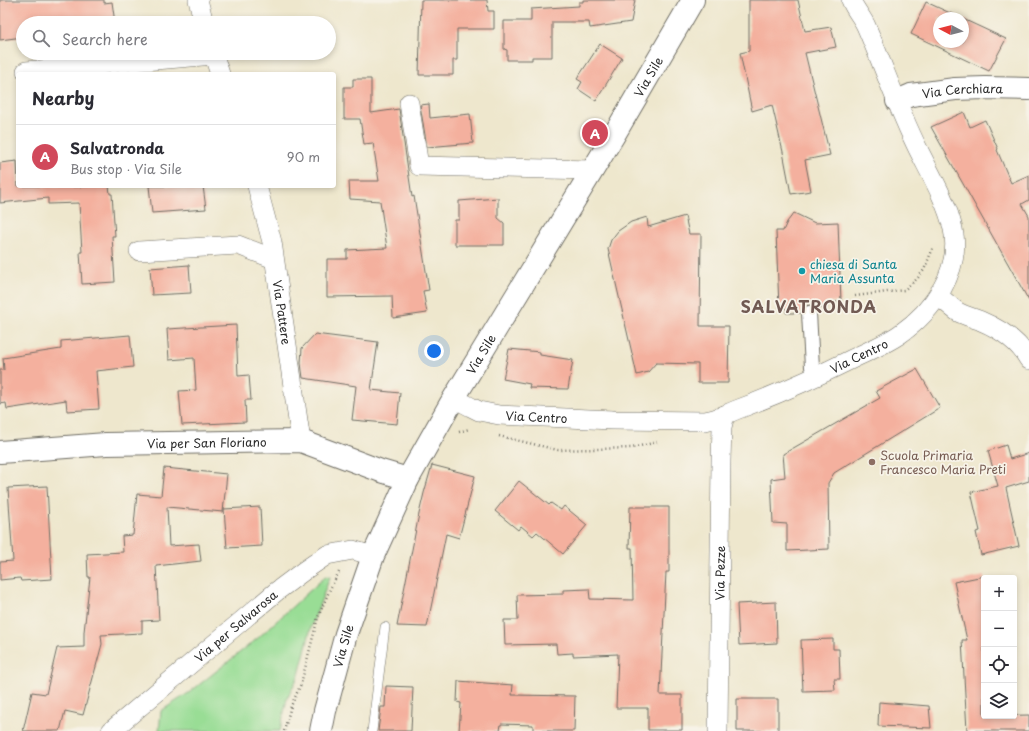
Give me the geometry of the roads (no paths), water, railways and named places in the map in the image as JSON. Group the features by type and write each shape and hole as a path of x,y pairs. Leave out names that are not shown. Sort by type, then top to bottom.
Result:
{"street":[{"path":"198,0 202,16"},
{"name":"Via Sile","path":"321,731 346,634 373,556 408,479 454,398 593,170 693,0"},
{"name":"Via Centro","path":"454,398 479,411 499,415 613,420 705,421 719,418 735,410 763,400 892,339 901,334 925,312 938,296 946,280 952,262 955,243 951,220 906,124 865,24 851,0"},
{"path":"26,72 151,60"},
{"path":"215,60 219,72"},
{"name":"Via Cerchiara","path":"897,101 911,95 955,89 1029,89"},
{"path":"409,103 420,166 593,170"},
{"name":"Via Pattere","path":"258,188 272,242 301,441"},
{"path":"139,251 238,245 274,259"},
{"path":"938,296 959,312 986,323 1005,334 1018,345 1029,360"},
{"path":"809,314 812,367"},
{"name":"Via Pezze","path":"718,731 721,461 722,427 725,415"},
{"name":"Via per San Floriano","path":"0,452 106,444 301,441 386,473 408,479"},
{"name":"Via per Salvarosa","path":"111,731 277,591 322,559 328,555 353,550 373,556"}],"lane":[{"path":"372,731 385,628"}],"place":[{"name":"Salvatronda","path":"595,133"},
{"name":"chiesa di Santa Maria Assunta","path":"802,271"},
{"name":"Scuola Primaria Francesco Maria Preti","path":"872,462"}],"district":[{"name":"SALVATRONDA","path":"809,306"}]}
